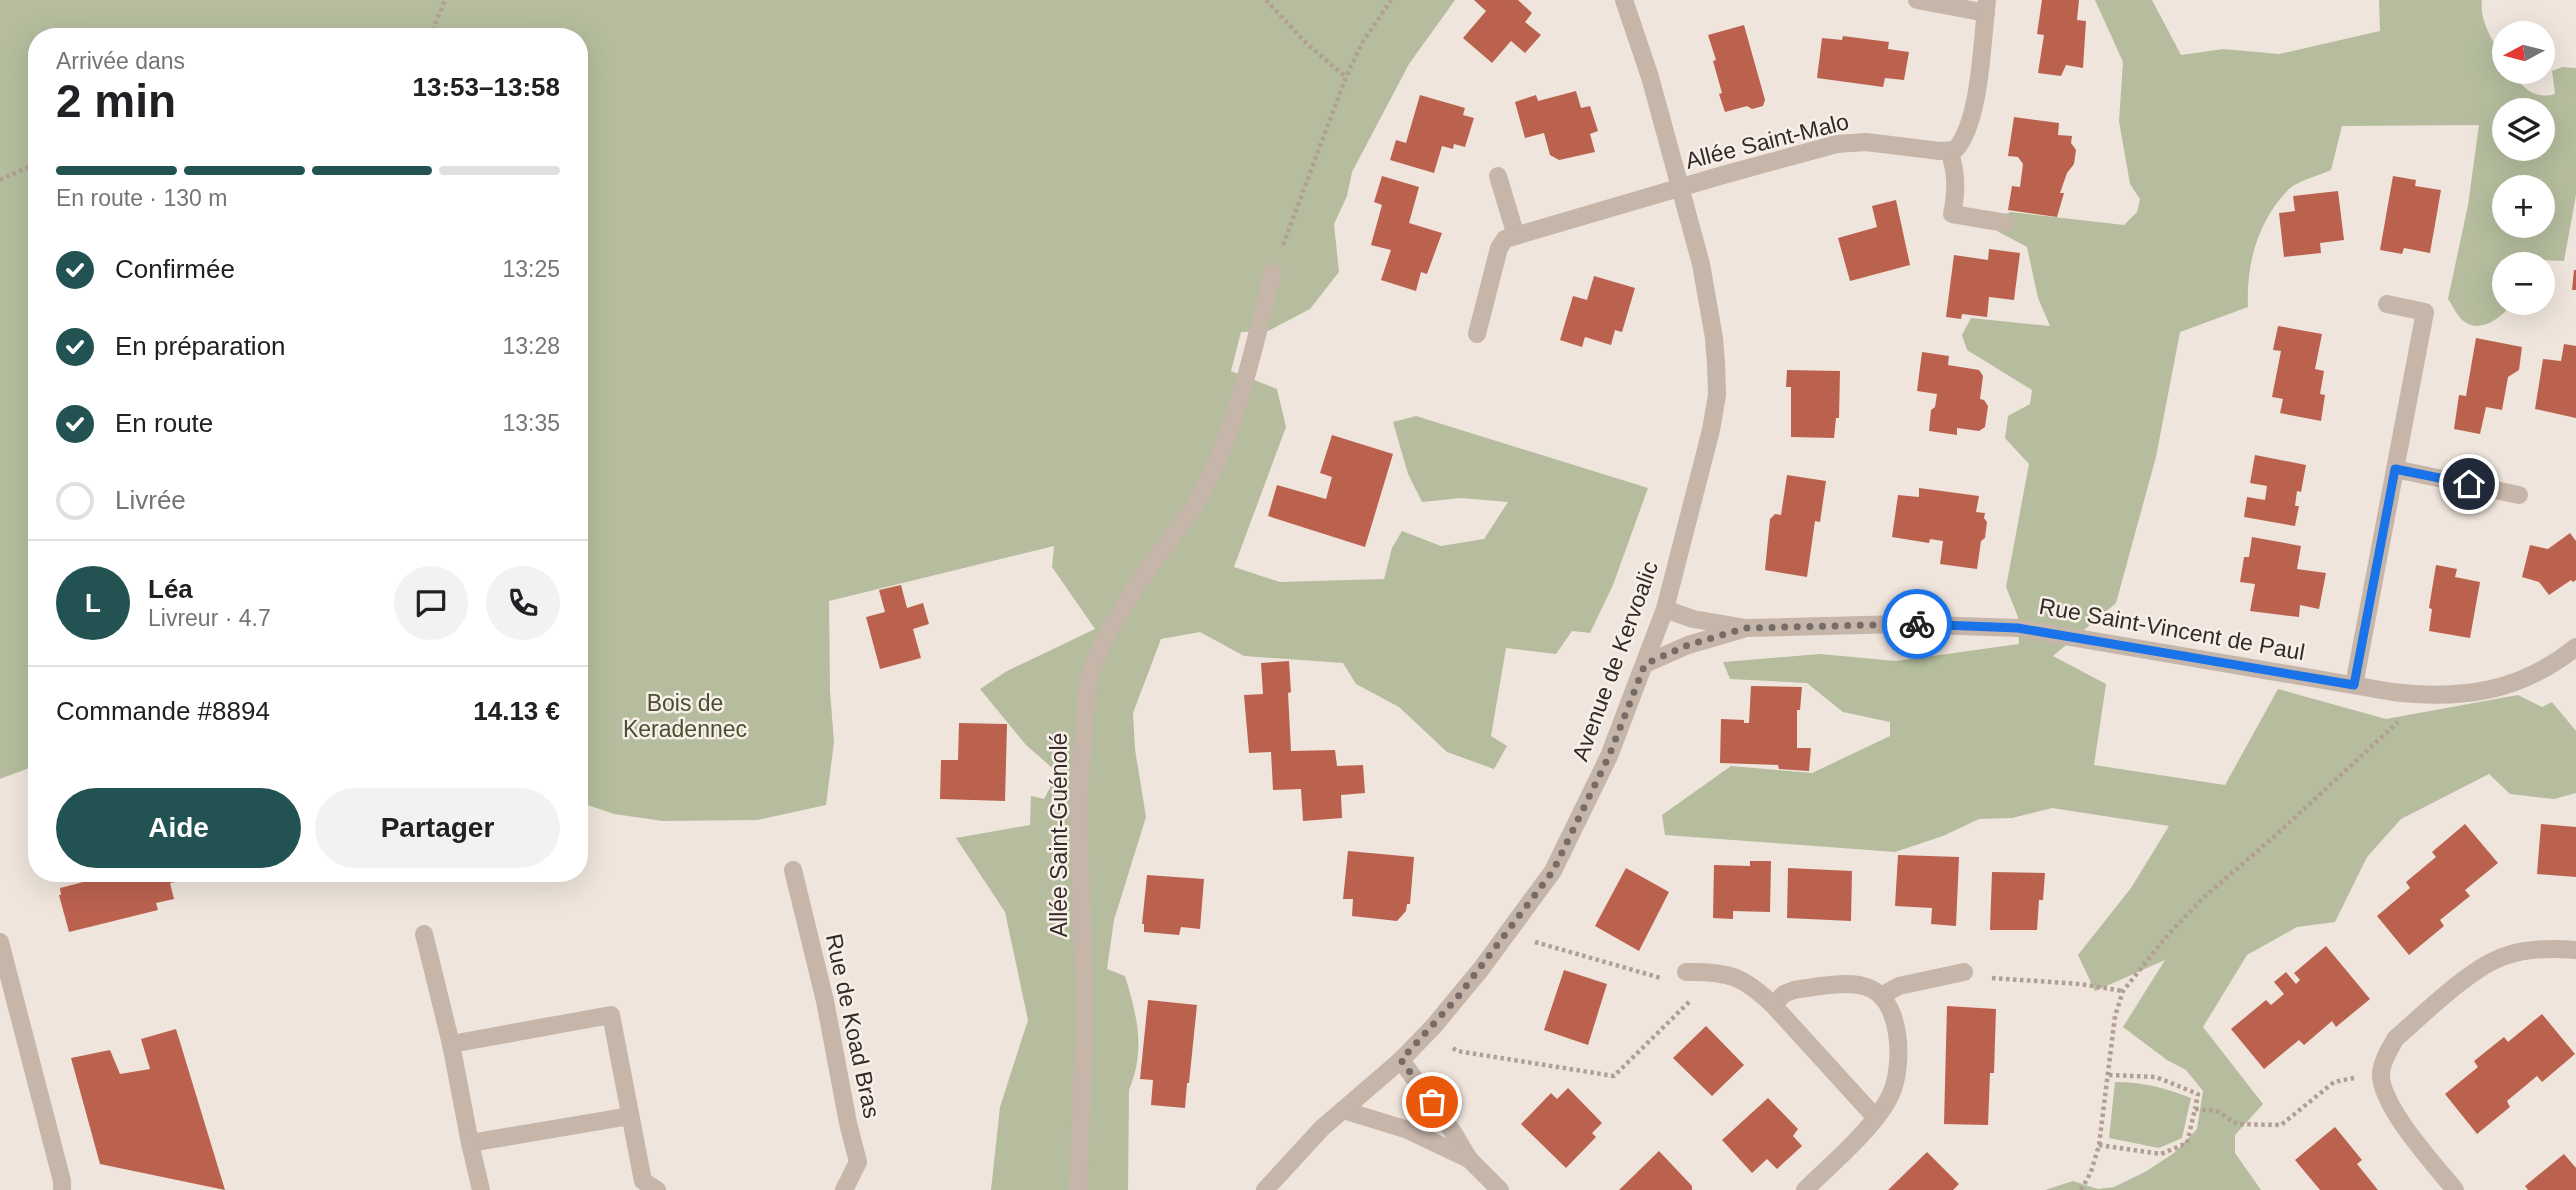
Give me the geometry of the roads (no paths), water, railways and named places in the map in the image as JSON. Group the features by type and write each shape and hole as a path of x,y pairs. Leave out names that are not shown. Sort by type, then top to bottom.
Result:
{"street":[{"name":"Avenue de Kervoalic","path":"1265,1190 1322,1128 1401,1060 1433,1027 1553,871 1609,756 1665,609 1704,461 1717,395 1714,338 1681,188 1643,51 1624,0"},
{"path":"1917,0 1986,6 1971,119 1961,143 1955,150 1949,151 1955,166 1956,179 1952,214 2006,222"},
{"name":"Allée Saint-Malo","path":"1516,236 1837,144 1867,142 1949,151"},
{"path":"1478,334 1499,248 1505,239 1516,236 1498,176"},
{"name":"Allée Saint-Guénolé","path":"1078,1190 1085,1014 1079,804 1088,678 1094,662 1141,580 1198,500 1217,459 1240,399 1273,272"},
{"path":"2354,685 2425,312 2387,304"},
{"path":"2395,469 2519,495"},
{"name":"Rue Saint-Vincent de Paul","path":"1665,609 1693,619 1746,628 1902,624 2018,628 2427,696 2468,694 2505,686 2555,664 2576,647"},
{"name":"Rue Saint-Vincent de Paul","path":"1645,664 1688,645 1746,628"},
{"name":"Rue de Koad Bras","path":"793,870 825,1001 848,1123 859,1162 845,1190"},
{"path":"424,934 452,1044 481,1190"},
{"path":"0,942 62,1181 62,1190"},
{"path":"2455,1190 2402,1124 2388,1101 2381,1073 2387,1055 2396,1038 2485,966 2504,956 2532,950 2576,950"},
{"path":"1686,972 1714,973 1750,983 1876,1118"},
{"path":"1881,996 1899,986 1964,972"},
{"path":"1773,1005 1784,994 1794,990 1823,986 1864,986 1881,996 1893,1017 1897,1032 1899,1052 1891,1094 1876,1118 1805,1190"},
{"path":"452,1044 611,1015 643,1181 657,1190"},
{"path":"1401,1060 1469,1159 1500,1190"},
{"path":"1343,1110 1408,1130 1469,1159"},
{"path":"470,1143 630,1116"}],"park label":[{"name":"Bois de Keradennec","path":"685,716"}]}
